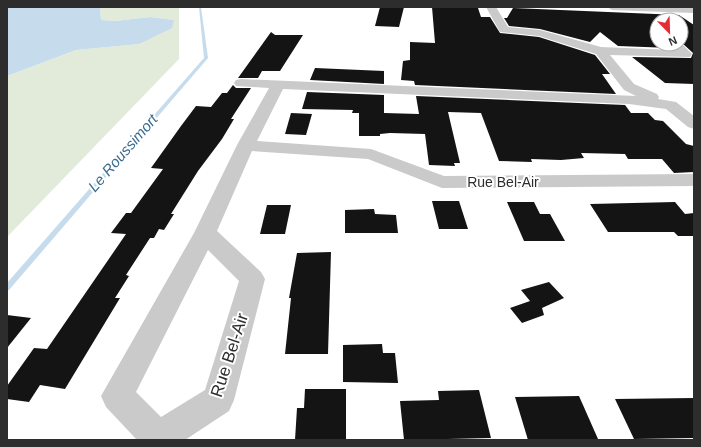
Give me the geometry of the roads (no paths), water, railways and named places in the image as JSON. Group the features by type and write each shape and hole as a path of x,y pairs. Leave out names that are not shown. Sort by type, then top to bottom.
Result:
{"street":[{"path":"491,7 504,30 508,45"},
{"path":"612,7 694,10"},
{"path":"504,30 540,33 600,51 686,54 684,52"},
{"path":"646,42 657,53"},
{"path":"600,51 629,87 671,104 694,124"},
{"path":"241,83 629,99 671,104"},
{"name":"Rue Bel-Air","path":"206,233 252,279 218,400 158,438 117,396 206,233 246,145 278,85"},
{"name":"Rue Bel-Air","path":"246,145 371,154 442,182 694,180"}],"water":[{"path":"7,7 100,7 101,20 115,21 150,17 174,20 172,28 139,44 76,50 7,76"}],"waterway":[{"name":"Le Roussimort","path":"7,288 206,58 200,7"}]}
